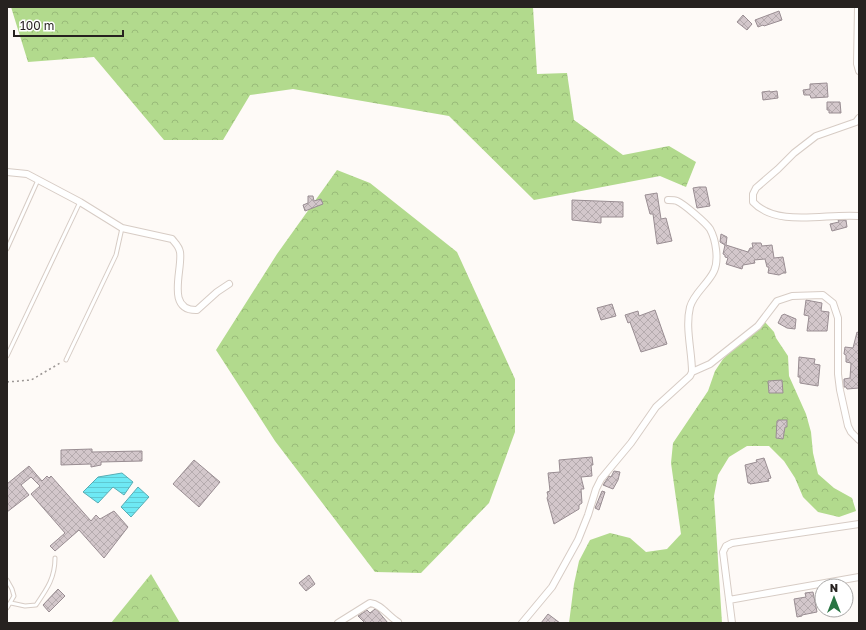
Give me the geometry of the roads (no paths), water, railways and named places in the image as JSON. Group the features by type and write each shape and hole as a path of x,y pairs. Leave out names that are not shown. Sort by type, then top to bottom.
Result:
{"street":[{"path":"858,7 857,64 859,71"},
{"path":"859,118 856,122 816,136 794,153 756,188 753,194 753,202 758,207 772,214 801,218 846,215 859,216"},
{"path":"7,172 27,174 80,202 122,228 172,239 177,245 180,253 177,286 178,295 184,308 197,310 217,292 229,284"},
{"path":"668,200 677,201 683,204 708,227 713,238 717,260 714,270 700,289 691,306 688,319 692,372"},
{"path":"522,623 552,587 578,540 601,479 631,443 656,407 690,376 692,372 710,364 758,326 777,300 792,296 822,295 833,303 838,318 838,374 840,390 848,426 851,432 859,440"},
{"path":"732,623 728,600 724,552 726,546 732,543 859,524"},
{"path":"728,600 859,577"},
{"path":"338,623 370,603 375,603 398,622"}],"lane":[{"path":"7,249 38,180"},
{"path":"7,356 80,202"},
{"path":"66,360 116,255 122,228"},
{"path":"11,603 24,606 36,605 49,586 55,569 55,558"},
{"path":"7,580 14,596 7,608"}],"water":[{"path":"122,473 133,482 124,495 113,487 98,503 83,492 98,477"},
{"path":"138,487 149,497 131,517 121,507"}]}
